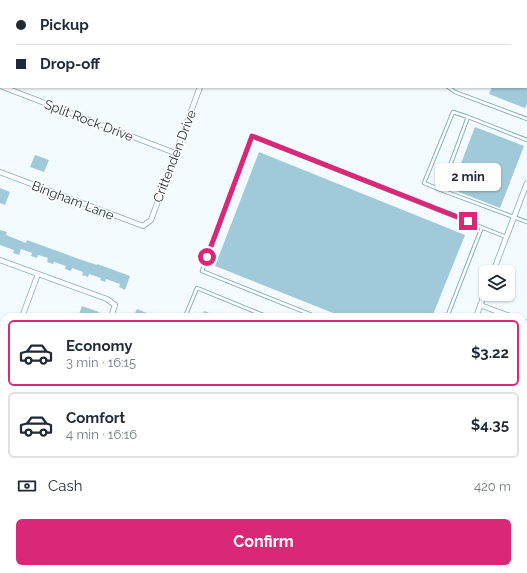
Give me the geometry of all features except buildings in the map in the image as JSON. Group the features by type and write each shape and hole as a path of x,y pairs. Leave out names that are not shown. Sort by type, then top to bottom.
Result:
{"street":[{"name":"Split Rock Drive","path":"6,88 175,153"},
{"name":"Crittenden Drive","path":"146,224 151,220 200,88"},
{"name":"Bingham Lane","path":"0,172 135,224 142,226 146,224"},
{"path":"496,265 527,183"},
{"path":"0,260 107,299 115,305 113,313"},
{"path":"23,313 38,274"},
{"path":"477,313 482,301"},
{"path":"480,305 501,313"}],"lane":[{"path":"449,88 455,92 527,119"},
{"path":"527,140 453,112 424,183 527,222"},
{"path":"441,190 468,117"},
{"path":"307,313 202,271 252,136 506,237"},
{"path":"449,313 482,227"},
{"path":"188,313 197,288 258,313"}],"route":[{"path":"207,257 252,136 468,221"}]}
